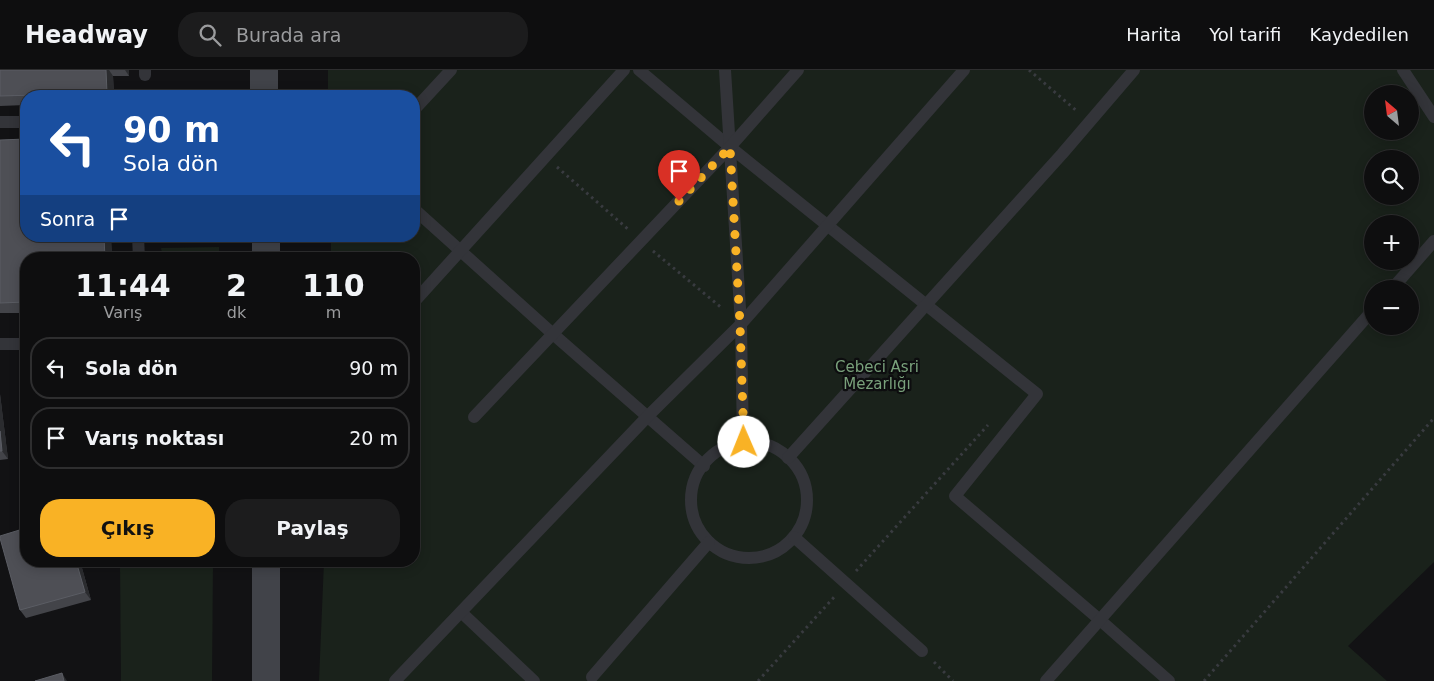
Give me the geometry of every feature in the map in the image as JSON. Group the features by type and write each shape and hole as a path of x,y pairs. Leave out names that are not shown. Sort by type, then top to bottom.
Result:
{"main road":[{"path":"264,70 264,90"},
{"path":"266,567 266,681"}],"lane":[{"path":"420,103 450,70"},
{"path":"420,295 624,70"},
{"path":"640,70 730,147 1037,394 955,496 1169,681"},
{"path":"725,70 740,324 744,442"},
{"path":"474,417 730,147 798,70"},
{"path":"395,681 648,416 740,324 964,70"},
{"path":"788,458 1090,122 1134,70"},
{"path":"1403,70 1434,117"},
{"path":"0,122 20,122"},
{"path":"420,214 704,466"},
{"path":"1400,280 1434,241"},
{"path":"1046,681 1364,320"},
{"path":"0,344 20,344"},
{"path":"744,442 763,444 781,451 795,464 804,482 807,501 804,520 794,537 779,550 761,557 742,558 724,552 709,542 697,527 692,509 692,490 698,472 710,458 725,447 744,442"},
{"path":"794,537 922,651"},
{"path":"592,677 709,542"},
{"path":"461,612 534,681"}],"path":[{"path":"1028,70 1090,122"},
{"path":"1204,681 1434,418"},
{"path":"758,681 990,422"},
{"path":"922,651 953,681"}],"green space":[{"name":"Cebeci Asri Mezarlığı","path":"328,70 1434,70 1434,562 1348,646 1387,681 319,681 324,567 420,567 420,252 331,252 331,242 420,242 420,90 328,90"},
{"path":"219,247 219,252 162,252 161,248"},
{"path":"120,567 213,567 212,681 121,681"}],"building":[{"path":"0,70 106,70 107,90 20,90 20,95 0,96"},
{"path":"20,139 20,242 104,242 105,252 20,252 20,302 0,303 0,140"},
{"path":"0,431 2,451 0,451"},
{"path":"20,530 20,567 78,567 85,592 20,610 0,536"},
{"path":"62,673 64,681 35,681"}],"route":[{"path":"679,201 730,147 740,324 744,442"}]}
